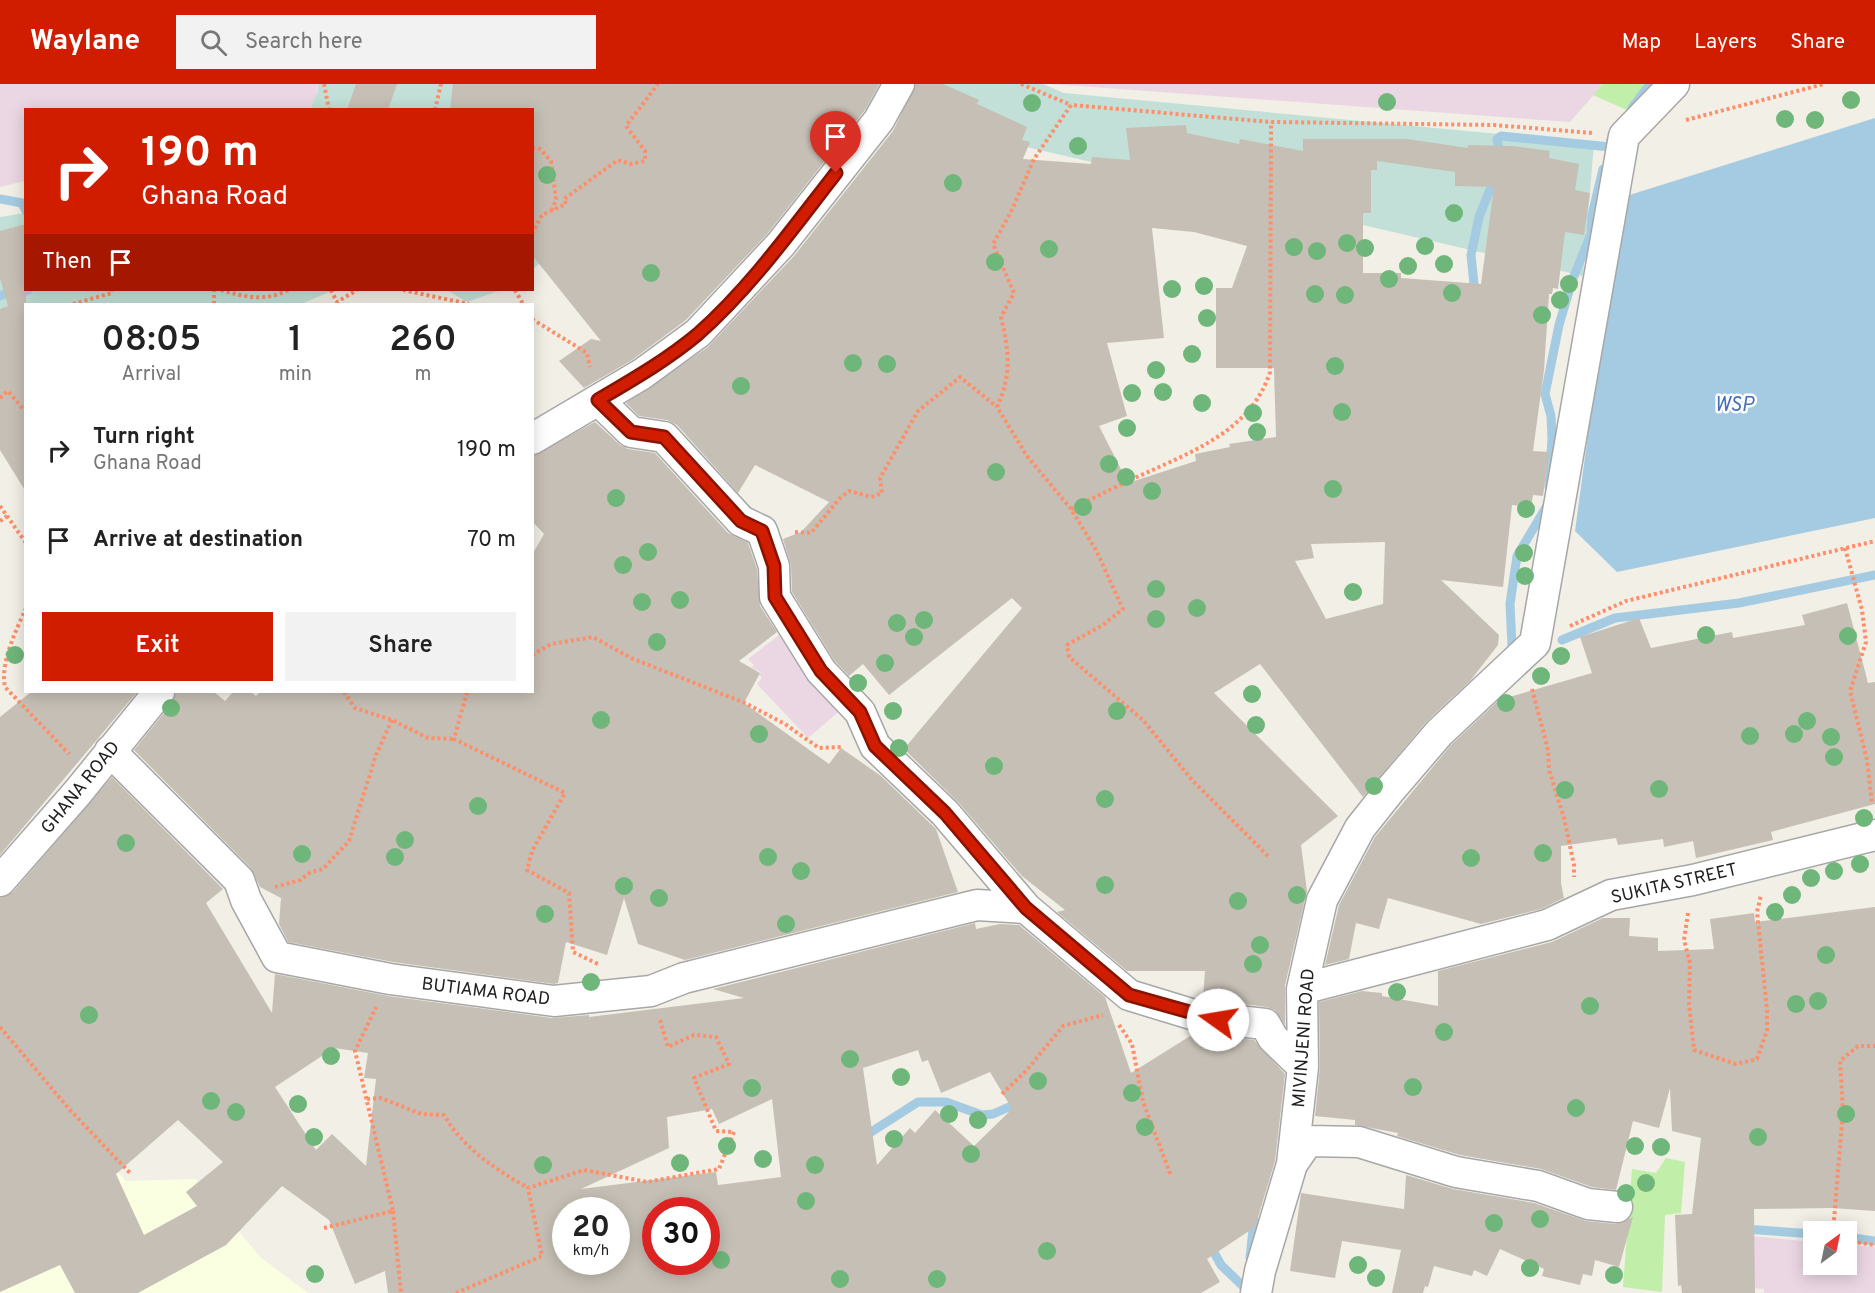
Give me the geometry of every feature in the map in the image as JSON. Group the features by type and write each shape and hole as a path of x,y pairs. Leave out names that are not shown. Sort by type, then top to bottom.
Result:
{"street":[{"path":"534,438 642,374 698,333 744,287 781,244 879,120 899,84"},
{"path":"1525,653 1624,136 1674,84"},
{"path":"598,400 631,432 664,437 741,521 762,531 774,566 775,597 821,671 860,712 875,746 945,813 1026,908 1121,1004 1201,1017 1265,1024 1273,1038 1303,1067"},
{"name":"MIVINJENI ROAD","path":"1256,1293 1260,1271 1292,1164 1303,1067 1302,989 1322,900 1360,828 1439,733 1525,653"},
{"name":"GHANA ROAD","path":"0,881 78,792 158,693"},
{"name":"BUTIAMA ROAD","path":"110,751 239,880 246,900 277,957 390,979 554,1001 651,991 684,978 977,905 1026,908"},
{"name":"SUKITA STREET","path":"1302,989 1546,924 1611,895 1694,880 1768,860 1874,824"},
{"path":"1292,1164 1308,1141 1359,1142 1456,1172 1538,1186 1588,1204 1617,1207"}],"path":[{"path":"324,84 329,108"},
{"path":"435,108 441,84"},
{"path":"534,230 542,215 566,204 564,199 574,190 618,160 630,164 645,161 645,151 626,126 658,84"},
{"path":"1020,84 1071,105 1271,122 1494,125 1624,136"},
{"path":"1680,121 1824,84"},
{"path":"997,407 1006,386 1008,370 1008,345 1001,317 1014,293 993,244 1011,212 1034,159 1071,105"},
{"path":"1071,509 1198,451 1230,429 1264,391 1270,372 1271,122"},
{"path":"534,148 540,149 551,161 556,199 552,210"},
{"path":"77,303 112,293 112,291"},
{"path":"224,291 246,298 278,295 286,291"},
{"path":"332,291 337,302 355,291"},
{"path":"408,291 464,303"},
{"path":"534,320 587,353 598,400"},
{"path":"792,532 811,533 840,498 849,491 871,497 882,493 880,478 918,411 960,377 997,407 1027,456 1071,509 1096,550 1123,609 1102,625 1067,645 1069,657 1143,720 1192,780 1268,856"},
{"path":"0,398 8,391 24,408"},
{"path":"0,506 24,540"},
{"path":"0,521 7,516"},
{"path":"1574,886 1574,865 1567,830 1550,770 1548,750 1528,671 1519,673 1525,653 1626,601 1875,541"},
{"path":"1845,548 1862,610 1866,642 1850,691 1867,760 1874,824"},
{"path":"24,613 8,655 3,678 5,687 85,770 78,792"},
{"path":"534,654 551,644 593,638 631,658 745,703 784,724 819,748 875,746"},
{"path":"346,693 355,708 392,720 428,738 454,739 565,793 532,850 527,870 569,893 573,952 608,969 619,985 616,994"},
{"path":"454,739 467,693"},
{"path":"246,900 262,902 275,886 300,880 311,872 323,869 349,842 376,755 392,720"},
{"path":"1694,880 1684,940 1690,963 1689,1004 1694,1050 1736,1064 1757,1059 1767,1030 1757,912 1768,860"},
{"path":"390,979 355,1051 393,1211 401,1293"},
{"path":"528,1188 584,1170 647,1182 719,1169 734,1132 716,1131 694,1077 729,1064 716,1037 694,1035 668,1047 651,991"},
{"path":"1002,1095 1026,1071 1063,1026 1121,1004 1132,1044 1143,1102 1171,1176"},
{"path":"0,1027 70,1110 130,1173"},
{"path":"1834,1221 1843,1111 1840,1061 1858,1046 1875,1046"},
{"path":"367,1099 381,1098 421,1114 444,1116 452,1129 487,1164 528,1188 542,1256 456,1293"},
{"path":"324,1228 393,1211"},
{"path":"1857,1243 1875,1245"}],"shaded area":[{"path":"0,84 318,84 316,108 24,108 24,181 0,187"},
{"path":"318,84 1043,84 1064,93 1594,143 1583,276 802,95 556,249 534,268 534,108 311,108 318,91"},
{"path":"1052,84 1603,84 1570,122"},
{"path":"24,213 24,291 332,291 303,303 24,303 24,307 0,340 0,217"},
{"path":"449,291 498,291 467,302"},
{"path":"783,632 843,708 808,738 757,684 762,678 759,675 761,672 751,667 754,665 748,659"},
{"path":"0,1036 126,1181 196,1179 260,1257 308,1293 0,1293"},
{"path":"1741,1235 1803,1241 1803,1275 1857,1275 1857,1246 1875,1247 1875,1293 1764,1293 1764,1289 1742,1287"}],"green space":[{"path":"1603,84 1651,84 1629,111 1593,95"},
{"path":"1666,1158 1685,1162 1681,1213 1665,1215 1662,1292 1623,1287 1632,1169 1656,1173"}],"water":[{"name":"WSP","path":"1875,118 1875,518 1617,572 1575,531 1620,198"}],"building":[{"path":"356,84 397,84 389,108 348,108"},
{"path":"453,84 879,84 865,110 768,233 686,320 632,360 584,388 559,361 591,339 601,341 534,257 534,108 450,108"},
{"path":"916,84 943,84 979,100 977,104 1027,127 1022,140 1030,142 1023,159 1091,164 1092,157 1130,160 1126,128 1186,125 1187,133 1239,144 1240,139 1303,151 1303,139 1407,139 1468,148 1468,145 1512,146 1550,151 1549,158 1579,164 1575,190 1590,193 1584,235 1565,232 1558,289 1553,288 1552,294 1549,294 1544,370 1533,451 1549,452 1543,496 1533,495 1531,507 1512,505 1503,587 1441,580 1499,635 1498,645 1470,681 1426,722 1363,797 1260,664 1214,693 1338,816 1301,845 1307,891 1285,985 1285,1025 1275,1010 1267,1007 1203,999 1205,971 1127,971 1057,912 1065,910 1022,876 958,802 904,749 1022,608 1012,598 889,695 863,664 849,676 834,660 792,592 791,565 783,539 801,532 829,502 755,465 738,493 677,425 667,420 639,416 626,403 708,347 794,256 893,131","holes":["1377,161 1455,172 1455,186 1494,187 1481,284 1401,278 1401,273 1363,273 1363,213 1371,213 1371,170 1377,170","1152,228 1194,232 1247,246 1232,288 1216,288 1216,368 1274,368 1276,437 1229,444 1230,447 1195,454 1196,461 1128,483 1099,426 1127,416 1107,343 1164,338","1385,542 1383,604 1326,619 1295,561 1314,558 1311,544"]},
{"path":"24,225 26,303 24,303 24,489 0,450 0,309 8,306 0,278 0,231"},
{"path":"595,422 620,445 628,449 655,453 728,533 748,543 757,569 760,606 777,632 739,661 760,673 744,703 829,764 841,748 881,776 936,829 958,892 685,960 638,944 624,898 607,955 566,942 558,983 554,984 393,962 288,942 279,924 281,898 260,887 251,868 134,750 172,703 176,693 215,693 225,701 232,693 252,693 256,696 259,693 534,693 534,552 544,534 534,523 534,455"},
{"path":"1847,603 1868,683 1875,682 1875,804 1771,832 1773,840 1696,858 1693,841 1664,847 1663,839 1618,845 1616,838 1561,846 1561,883 1564,898 1541,909 1481,924 1388,898 1379,929 1356,923 1349,959 1325,965 1339,905 1375,837 1451,745 1499,700 1592,673 1580,637 1639,618 1651,648 1732,632 1733,638 1805,625 1802,615"},
{"path":"30,693 136,693 0,855 0,717"},
{"path":"112,777 223,889 206,903 272,1013 275,974 388,996 552,1018 589,1015 589,1017 744,998 713,989 975,923 976,929 1000,924 1019,925 1105,997 1131,1073 1195,1033 1254,1040 1285,1074 1275,1161 1255,1227 1207,1259 1220,1282 1201,1293 388,1293 385,1271 355,1284 329,1220 282,1186 226,1245 138,1293 75,1293 60,1265 0,1292 0,898 13,892","holes":["334,1048 368,1053 364,1078 376,1079 366,1166 332,1134 316,1150 275,1087","918,1050 922,1062 928,1060 941,1093 990,1072 1012,1109 974,1146 935,1110 915,1133 910,1128 877,1165 863,1068","772,1099 781,1177 718,1185 716,1172 581,1189 669,1148 667,1117 712,1109 719,1124","178,1120 223,1162 186,1192 197,1206 144,1235 116,1174"]},
{"path":"1875,907 1875,1211 1832,1208 1754,1209 1755,1293 1682,1293 1681,1285 1678,1286 1675,1215 1692,1214 1701,1138 1672,1131 1670,1088 1659,1128 1633,1121 1616,1190 1592,1187 1541,1169 1460,1155 1397,1136 1398,1133 1355,1125 1355,1120 1315,1116 1320,1067 1319,1002 1362,991 1382,993 1382,996 1438,1006 1438,971 1552,942 1603,918 1630,918 1629,936 1658,938 1658,951 1714,949 1710,919 1754,913 1755,922"},
{"path":"1406,1175 1453,1189 1534,1203 1586,1221 1616,1224 1633,1217 1619,1267 1595,1260 1592,1276 1583,1274 1580,1285 1542,1276 1544,1269 1500,1249 1487,1276 1474,1270 1472,1276 1434,1266 1428,1287 1425,1286 1423,1293 1392,1293 1401,1250 1342,1241 1335,1278 1290,1271 1301,1193 1404,1209"}],"waterway":[{"path":"1632,108 1650,84"},
{"path":"1500,155 1497,139 1501,136 1610,147 1611,139"},
{"path":"1549,487 1552,439 1551,416 1545,394 1559,325 1572,281 1591,234 1592,215 1603,169"},
{"path":"1475,294 1471,255 1479,217 1495,177"},
{"path":"0,199 22,203 24,207"},
{"path":"0,296 24,291"},
{"path":"1512,646 1510,604 1517,556 1548,504"},
{"path":"1562,640 1615,618 1739,603 1875,575"},
{"path":"865,1139 868,1134 918,1102 946,1102 982,1115 993,1114 1009,1107 1022,1115"},
{"path":"1250,1258 1254,1220"},
{"path":"1745,1229 1803,1233"},
{"path":"1857,1239 1875,1241"},
{"path":"1209,1243 1221,1265 1247,1290"}],"route":[{"path":"836,173 744,287 698,333 642,374 598,400 631,432 664,437 722,497 741,521 762,531 774,566 775,597 821,671 860,712 875,746 945,813 1026,908 1129,995 1218,1020"}]}
